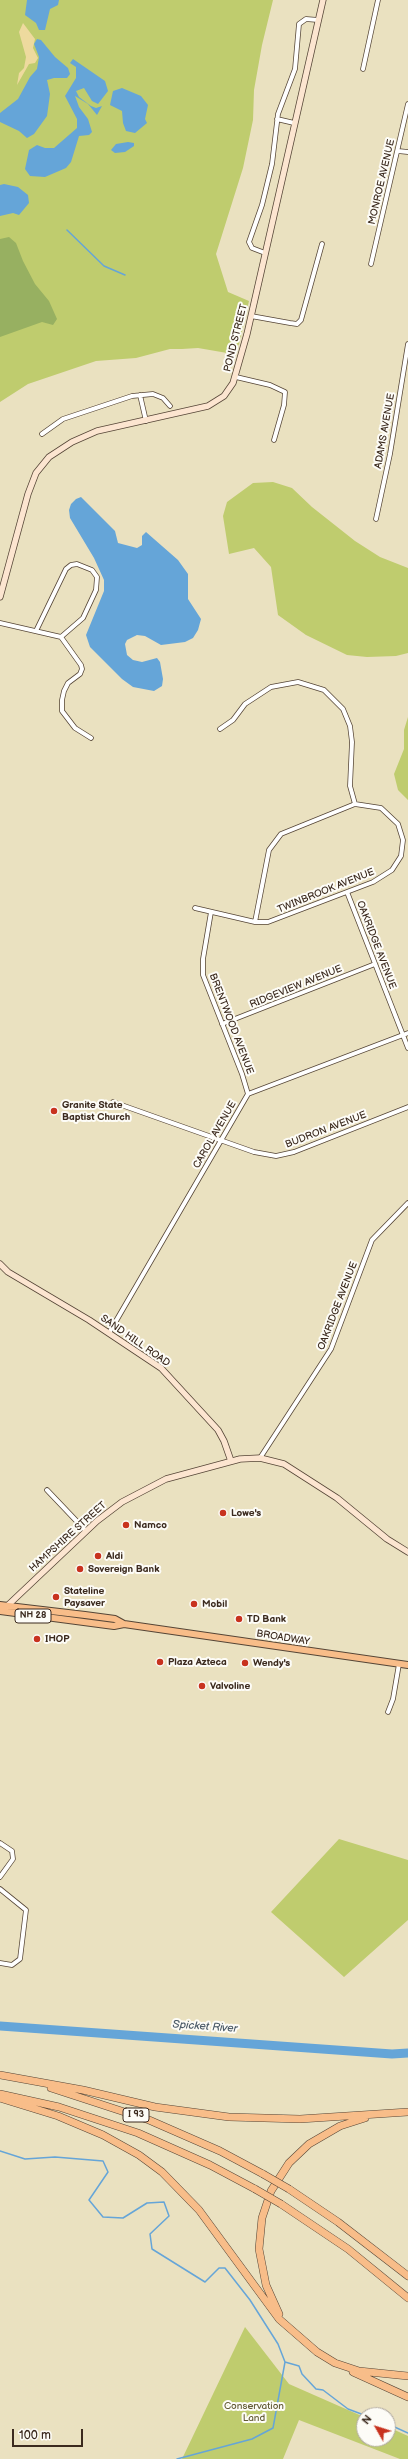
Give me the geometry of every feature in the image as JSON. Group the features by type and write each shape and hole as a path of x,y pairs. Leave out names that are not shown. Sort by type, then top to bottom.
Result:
{"highway":[{"path":"0,2076 83,2090 155,2107 229,2117 300,2119 408,2112"},
{"name":"I 93","path":"0,2076 71,2094 133,2114 194,2139 289,2189 338,2222 408,2276"},
{"name":"I 93","path":"0,2094 59,2107 132,2131 210,2165 281,2204 348,2249 408,2298"},
{"path":"0,2098 58,2116 103,2135 139,2155 162,2172 195,2204 271,2309 310,2348 335,2363 408,2397"},
{"path":"292,2331 272,2300 261,2263 260,2228 271,2191 289,2163 316,2139 348,2123 388,2113"},
{"path":"335,2363 364,2372 408,2376"}],"main road":[{"name":"NH 28","path":"0,1605 115,1619 124,1624"},
{"name":"NH 28","path":"0,1612 114,1626 124,1624"},
{"name":"BROADWAY","path":"124,1624 408,1665"}],"street":[{"name":"POND STREET","path":"0,597 28,494 42,464 59,450 87,434 188,412 214,404 228,392 236,377 251,316 323,0"},
{"path":"363,68 378,0"},
{"path":"265,253 252,248 249,242 262,205 272,164 277,119 295,69 299,24 306,19 318,20"},
{"name":"MONROE AVENUE","path":"370,264 408,104"},
{"path":"277,119 294,123"},
{"path":"398,151 408,152"},
{"path":"251,316 297,324 301,320 322,244"},
{"name":"ADAMS AVENUE","path":"376,519 390,454 408,344"},
{"path":"236,377 270,385 285,392 284,406 274,440"},
{"path":"140,395 146,421"},
{"path":"42,434 63,419 140,395 157,395 170,406"},
{"path":"36,631 66,570 72,565 78,564 92,570 97,577 96,590 83,618 61,637"},
{"path":"0,623 61,637 81,665 82,669 80,674 68,683 64,691 62,711 75,728 91,738"},
{"path":"220,729 229,724 248,701 271,687 298,682 324,690 343,709 350,726 352,742 350,786 355,804"},
{"name":"TWINBROOK AVENUE","path":"195,908 255,922 268,922 347,892 387,874 398,862 403,846 398,824 386,811 370,805 355,804 286,831 277,837 269,850 255,922"},
{"name":"OAKRIDGE AVENUE","path":"347,892 408,1048"},
{"name":"BRENTWOOD AVENUE","path":"211,912 202,970 248,1094"},
{"name":"RIDGEVIEW AVENUE","path":"222,1024 375,964"},
{"name":"CAROL AVENUE","path":"109,1333 248,1094 408,1033"},
{"name":"BUDRON AVENUE","path":"113,1102 254,1152 282,1155 408,1108"},
{"name":"OAKRIDGE AVENUE","path":"260,1458 331,1349 372,1240 408,1203"},
{"name":"SAND HILL ROAD","path":"0,1264 20,1280 148,1358 169,1376 220,1434 231,1462"},
{"name":"HAMPSHIRE STREET","path":"0,1612 86,1531 115,1507 151,1486 231,1462 260,1458 284,1464 337,1498 387,1538 408,1552"},
{"path":"47,1490 86,1531"},
{"path":"388,1712 393,1699 399,1664"},
{"path":"0,1843 12,1851 13,1859 0,1876"},
{"path":"0,1889 26,1910 20,1959 12,1965 0,1963"}],"green space":[{"path":"0,0 273,0 262,45 254,90 253,120 243,168 216,254 228,292 249,301 239,344 233,354 198,348 170,349 136,358 96,361 28,384 0,402"},
{"path":"9,237 16,243 23,261 35,284 49,301 57,319 53,325 42,322 0,337 0,239"},
{"path":"273,482 292,488 312,507 355,541 380,557 408,568 408,653 396,656 367,657 347,655 306,635 278,615 271,567 254,548 229,554 223,516 227,502 253,483"},
{"path":"408,717 408,800 398,790 394,774 404,749 404,730"},
{"path":"339,1839 408,1860 408,1920 344,1977 271,1912"},
{"name":"Conservation Land","path":"245,2327 289,2384 356,2413 356,2442 299,2420 283,2459 182,2459"},
{"name":"Conservation Land","path":"396,2431 408,2436 408,2459 400,2459 369,2447 396,2447"}],"sand":[{"path":"23,23 35,39 33,48 38,58 35,63 29,64 17,85 19,73 24,68 26,57 19,32"}],"water":[{"path":"27,0 59,0 58,5 50,9 45,30 39,30 36,23 25,15"},
{"path":"37,39 41,40 55,57 68,68 70,74 67,78 54,78 47,80 50,94 47,116 34,134 27,138 19,131 0,122 0,113 18,99 30,77 37,69 39,57 34,44"},
{"path":"73,59 105,81 108,91 98,104 92,101 84,88 76,91 79,97 91,106 96,108 102,106 97,115 88,104 75,96 79,107 88,119 92,132 89,135 79,136 71,162 66,168 45,177 30,176 25,169 29,150 37,145 45,148 54,148 77,128 77,119 65,96 76,78 76,67 70,63"},
{"path":"122,88 141,96 148,105 145,119 147,123 135,133 126,131 123,123 122,111 110,105 113,91"},
{"path":"128,142 134,143 134,146 125,152 115,153 111,150 116,144"},
{"path":"4,184 18,187 28,195 29,203 19,215 13,213 0,216 0,185"},
{"path":"81,497 115,531 118,543 137,548 142,545 142,536 146,532 178,560 188,574 188,599 201,619 198,630 193,638 185,642 161,645 145,636 137,635 127,640 125,644 127,655 133,660 142,662 157,658 160,662 163,679 162,686 154,691 133,687 122,679 90,647 86,635 104,591 104,580 94,558 70,518 69,510 71,504 76,499"}],"waterway":[{"path":"67,230 104,266 125,275"},
{"name":"Spicket River","path":"0,2026 392,2054 408,2053"},
{"path":"0,2151 25,2159 55,2157 103,2161 108,2172 89,2200 103,2217 123,2218 147,2203 164,2202 169,2216 150,2234 152,2249 205,2282 219,2268 225,2268 250,2300 278,2344 285,2362 273,2428 252,2439 177,2459"},
{"path":"285,2362 299,2366 302,2374 316,2389 323,2390 348,2409 356,2412"},
{"path":"396,2428 408,2433"}],"place":[{"name":"Granite State Baptist Church","path":"54,1111"},
{"name":"Lowe's","path":"223,1513"},
{"name":"Namco","path":"126,1525"},
{"name":"Aldi","path":"98,1556"},
{"name":"Sovereign Bank","path":"80,1569"},
{"name":"Stateline Paysaver","path":"56,1597"},
{"name":"Mobil","path":"194,1604"},
{"name":"TD Bank","path":"239,1619"},
{"name":"IHOP","path":"37,1639"},
{"name":"Plaza Azteca","path":"160,1662"},
{"name":"Wendy's","path":"245,1663"},
{"name":"Valvoline","path":"202,1686"}]}
